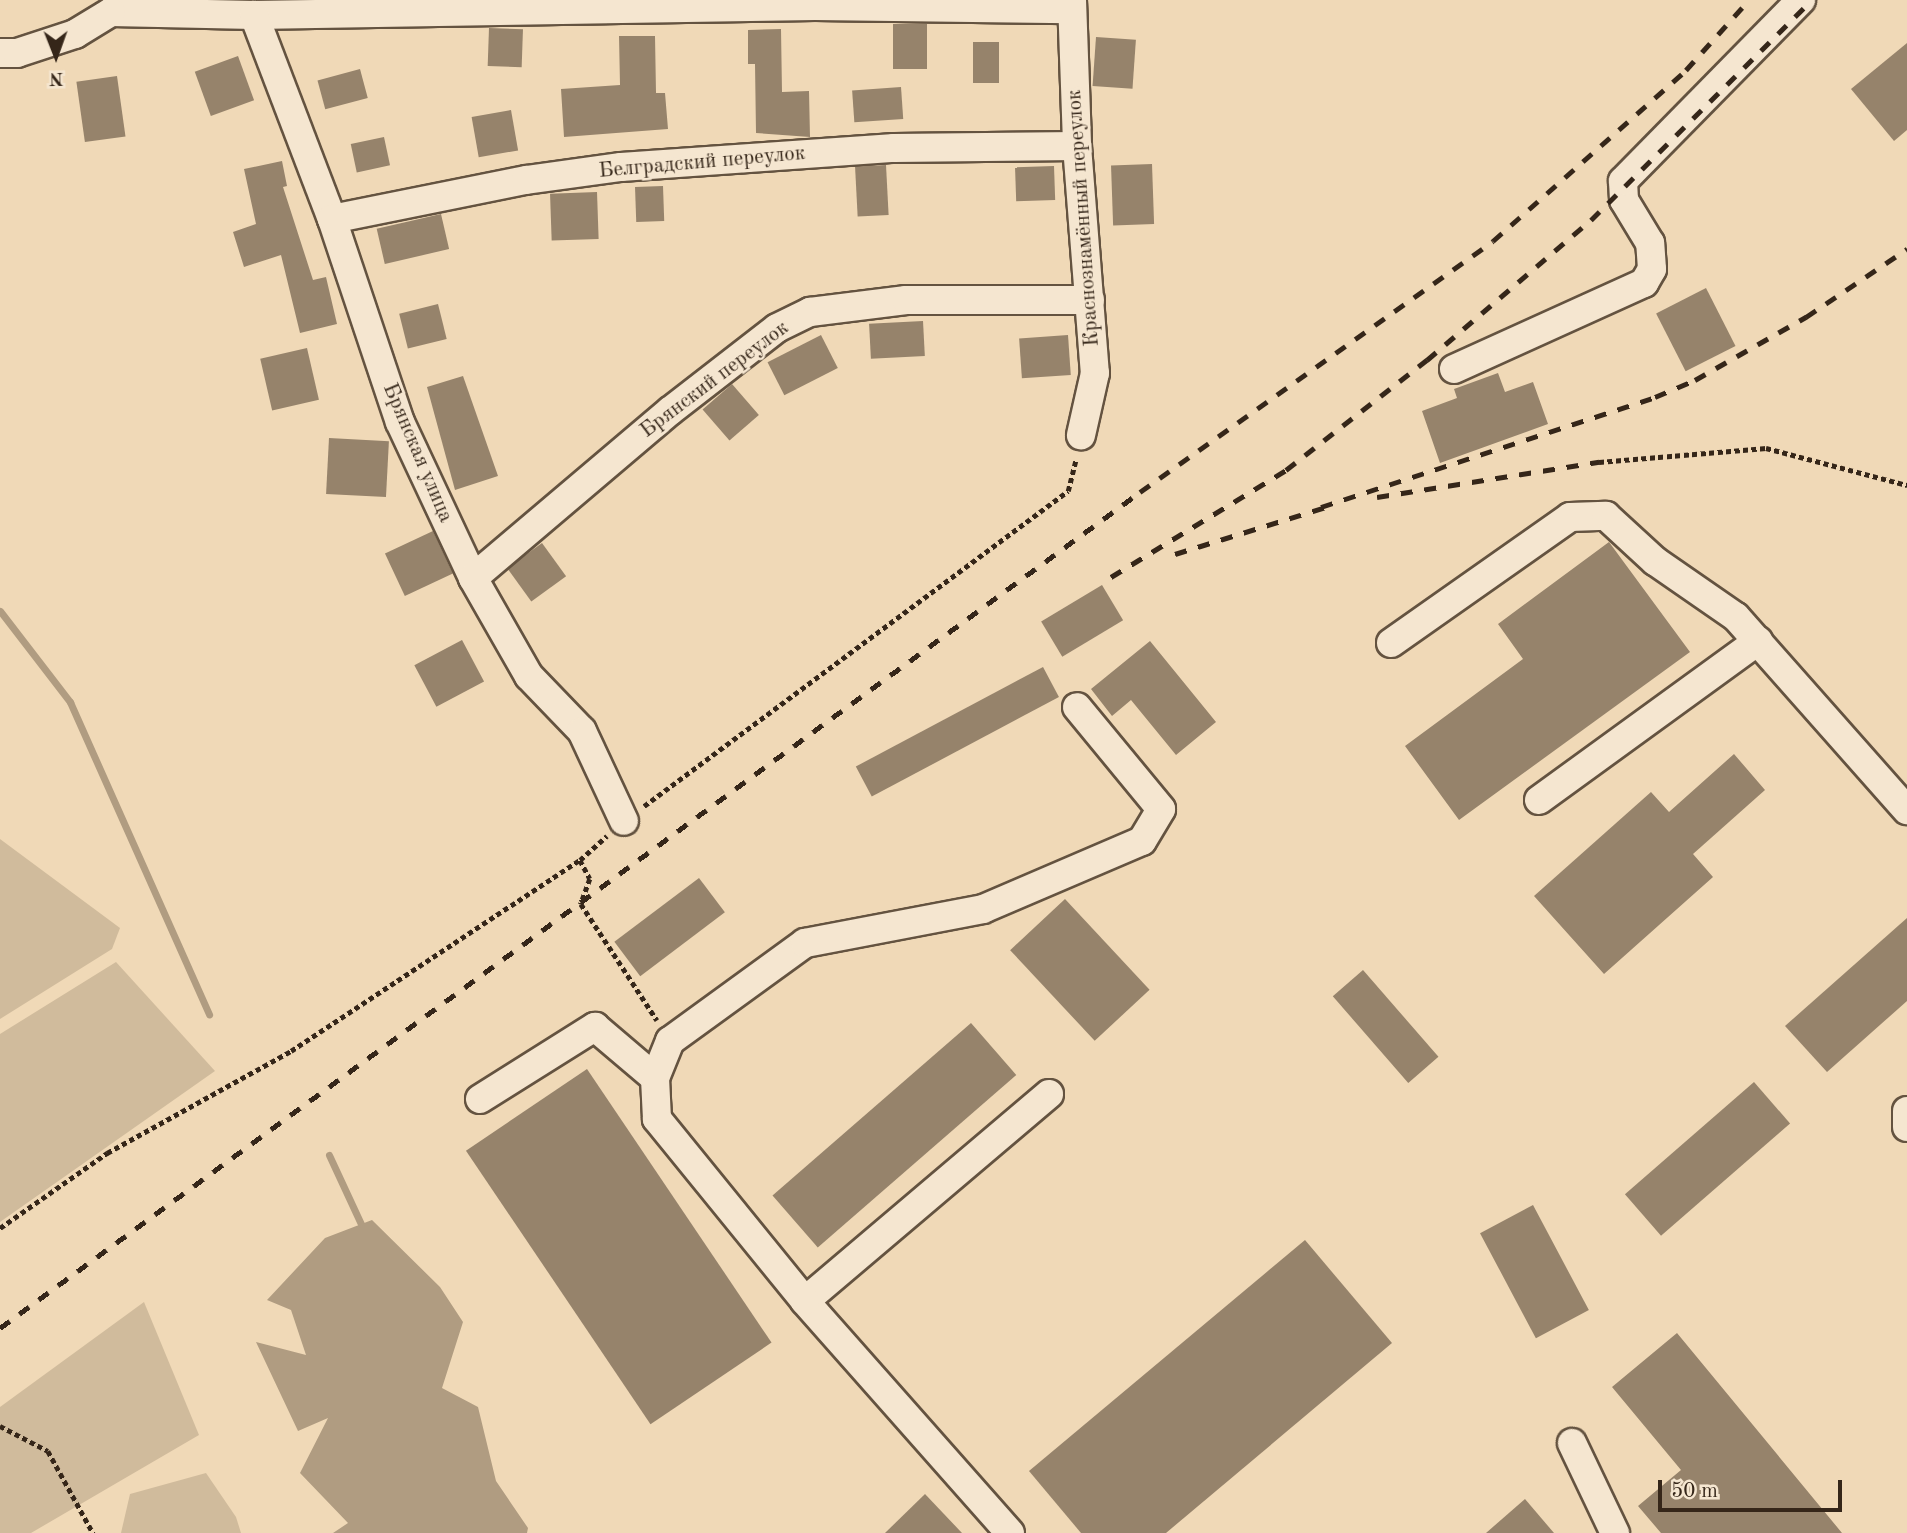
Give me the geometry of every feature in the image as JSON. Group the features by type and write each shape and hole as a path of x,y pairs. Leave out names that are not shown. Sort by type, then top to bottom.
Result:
{"street":[{"path":"1454,369 1644,283 1652,269 1650,243 1624,200 1623,181 1801,0"},
{"path":"0,53 17,53 75,34 107,6 254,15 815,6 1071,5"},
{"name":"Краснознамённый переулок","path":"1071,5 1077,146 1095,373 1081,435"},
{"name":"Брянская улица","path":"254,15 332,219 400,422 473,578 528,676 582,732 624,821"},
{"name":"Белградский переулок","path":"332,219 526,180 621,167 894,148 1077,146"},
{"name":"Брянский переулок","path":"473,578 670,411 777,328 810,312 905,300 1090,300"},
{"path":"1391,643 1570,517 1606,516 1655,561 1736,617 1907,810"},
{"path":"1539,800 1758,641"},
{"path":"1010,1533 805,1301 657,1119 655,1078 670,1041 805,943 983,909 1142,841 1161,809 1077,707"},
{"path":"480,1099 595,1027 655,1078"},
{"path":"805,1301 1049,1094"},
{"path":"1907,1111 1907,1127"},
{"path":"1572,1443 1615,1533"}],"path":[{"path":"0,1228 107,1153 291,1051 580,860 624,821 1068,491 1081,435"},
{"path":"1599,461 1766,448 1907,485"},
{"path":"580,860 590,879 581,904 642,995"},
{"path":"0,1426 48,1451 93,1533"}],"shaded area":[{"path":"0,839 120,928 112,949 0,1019"},
{"path":"116,962 215,1071 0,1222 0,1034"},
{"path":"372,1220 440,1287 463,1322 442,1388 478,1407 496,1481 528,1528 527,1533 333,1533 348,1523 300,1473 328,1418 298,1431 256,1342 306,1355 291,1310 267,1300 325,1238"},
{"path":"144,1302 199,1435 31,1533 0,1533 0,1407"},
{"path":"206,1473 236,1517 241,1533 121,1533 130,1494"}],"building":[{"path":"893,24 927,24 927,69 893,69"},
{"path":"489,28 523,29 522,67 488,66"},
{"path":"781,29 782,92 809,91 810,137 756,133 755,64 748,64 748,30"},
{"path":"619,36 655,36 656,93 665,93 668,129 564,137 561,89 620,85"},
{"path":"1096,37 1136,40 1132,89 1093,86"},
{"path":"973,42 999,42 999,83 973,83"},
{"path":"1907,43 1907,130 1894,141 1851,89"},
{"path":"238,56 254,100 211,116 195,72"},
{"path":"360,69 368,98 325,109 317,80"},
{"path":"117,76 125,136 85,142 76,82"},
{"path":"901,87 903,119 854,122 852,90"},
{"path":"511,110 518,150 479,157 472,117"},
{"path":"384,137 390,165 357,172 351,144"},
{"path":"282,161 287,186 283,187 313,280 326,277 337,324 300,333 281,255 244,267 233,232 256,224 244,169"},
{"path":"1152,164 1154,224 1113,225 1111,165"},
{"path":"886,165 889,215 858,217 855,167"},
{"path":"1054,166 1055,200 1016,201 1015,167"},
{"path":"663,186 664,221 636,222 635,187"},
{"path":"597,192 599,239 552,241 550,194"},
{"path":"441,214 449,249 385,264 377,229"},
{"path":"1706,288 1736,346 1686,371 1656,313"},
{"path":"438,304 447,339 408,349 399,314"},
{"path":"923,321 925,356 871,359 869,324"},
{"path":"821,335 838,368 784,395 768,362"},
{"path":"1068,335 1071,375 1022,378 1019,338"},
{"path":"307,348 319,400 272,410 260,359"},
{"path":"1498,373 1505,392 1533,382 1548,424 1440,463 1422,411 1457,398 1454,389"},
{"path":"463,376 498,476 455,490 427,387"},
{"path":"732,384 759,415 729,441 703,410"},
{"path":"329,438 389,441 386,497 326,494"},
{"path":"433,531 453,574 405,596 385,553"},
{"path":"1609,542 1690,652 1459,820 1405,746 1523,659 1498,624"},
{"path":"542,543 566,576 531,601 507,568"},
{"path":"1102,585 1123,620 1062,657 1041,622"},
{"path":"462,640 484,681 436,707 414,665"},
{"path":"1150,641 1216,722 1176,755 1131,700 1112,716 1091,689"},
{"path":"1043,667 1059,697 872,797 856,767"},
{"path":"1734,754 1765,790 1693,854 1713,877 1604,974 1534,896 1651,792 1669,812"},
{"path":"699,878 725,912 640,976 614,942"},
{"path":"1065,899 1150,990 1095,1041 1010,950"},
{"path":"1907,918 1907,1001 1827,1072 1785,1026"},
{"path":"1363,970 1438,1057 1408,1083 1333,996"},
{"path":"971,1023 1016,1075 818,1248 773,1196"},
{"path":"587,1069 772,1343 650,1424 466,1151"},
{"path":"1754,1082 1790,1124 1661,1236 1625,1194"},
{"path":"1533,1205 1589,1310 1536,1338 1480,1233"},
{"path":"1305,1240 1392,1343 1166,1533 1081,1533 1029,1471"},
{"path":"1677,1333 1842,1533 1661,1533 1638,1506 1681,1470 1612,1387"},
{"path":"925,1494 962,1533 885,1533"},
{"path":"1525,1499 1554,1533 1486,1533"}],"waterway":[{"path":"0,611 70,702 209,1014"},
{"path":"329,1155 361,1224"}],"railway":[{"path":"0,1328 1140,492 1493,241 1686,70 1749,0"},
{"path":"1111,577 1286,470 1427,360 1591,220 1812,0"},
{"path":"1321,507 1655,397 1695,380 1806,317 1907,249"},
{"path":"1377,497 1599,462"},
{"path":"1175,554 1329,506"}]}
